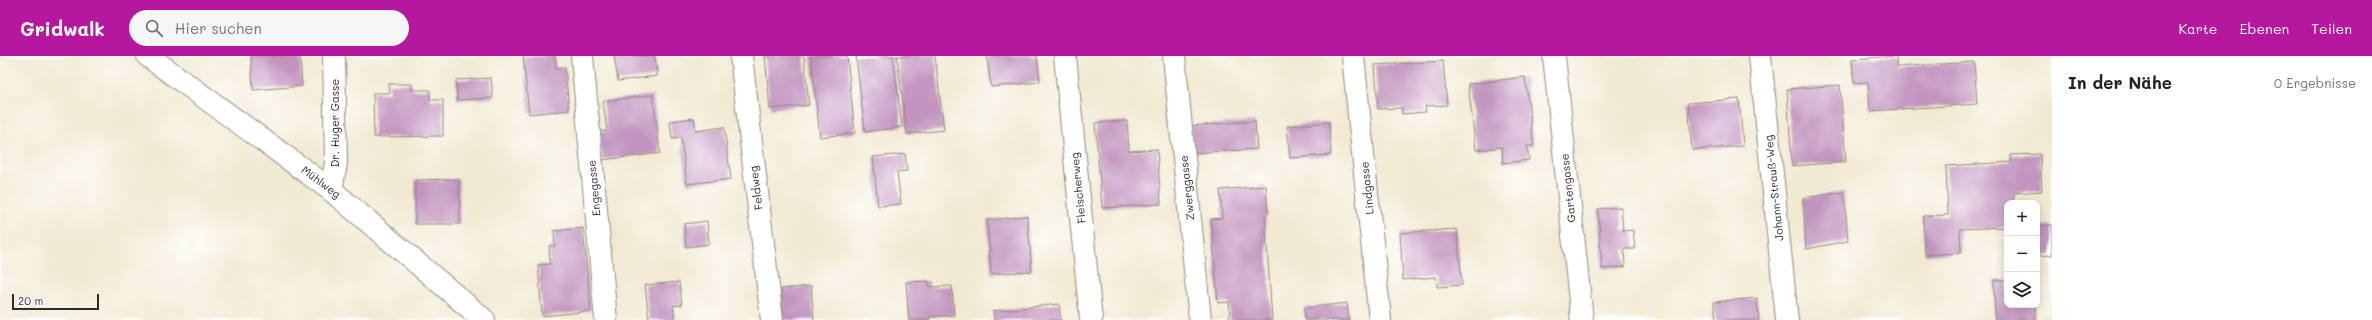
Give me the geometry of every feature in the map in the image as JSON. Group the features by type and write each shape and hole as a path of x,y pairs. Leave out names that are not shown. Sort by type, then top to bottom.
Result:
{"street":[{"name":"Mühlweg","path":"148,56 331,190 484,320"},
{"name":"Dr. Huger Gasse","path":"331,190 336,163 334,56"},
{"name":"Engegasse","path":"582,56 606,320"},
{"name":"Feldweg","path":"741,56 772,320"},
{"name":"Fleischerweg","path":"1064,56 1091,320"},
{"name":"Zwerggasse","path":"1174,56 1200,320"},
{"name":"Lindgasse","path":"1353,56 1380,320"},
{"name":"Gartengasse","path":"1554,56 1582,320"},
{"name":"Johann-Strauß-Weg","path":"1760,56 1787,320"}],"building":[{"path":"251,56 300,56 302,86 253,90"},
{"path":"523,56 555,56 556,68 565,67 569,110 529,114"},
{"path":"614,56 655,56 657,76 618,81"},
{"path":"765,56 804,56 809,105 770,109"},
{"path":"811,56 847,56 855,133 820,137"},
{"path":"856,56 893,56 902,127 865,132"},
{"path":"897,56 935,56 944,130 907,134"},
{"path":"987,56 1037,56 1040,82 991,87"},
{"path":"1896,56 1897,67 1974,62 1977,104 1870,111 1868,82 1854,83 1852,59"},
{"path":"1443,61 1447,105 1425,106 1426,112 1402,114 1402,108 1378,109 1375,65"},
{"path":"1525,77 1534,146 1527,146 1529,160 1503,163 1502,147 1476,150 1468,84"},
{"path":"491,78 493,98 457,100 456,80"},
{"path":"389,84 412,84 412,90 430,90 430,100 443,100 443,136 374,137 373,93 390,93"},
{"path":"1840,85 1846,162 1792,166 1787,89"},
{"path":"653,95 660,153 602,160 599,131 607,131 603,101"},
{"path":"1739,99 1743,146 1692,150 1688,103"},
{"path":"694,118 696,131 724,127 731,179 687,184 681,138 672,139 670,121"},
{"path":"1127,121 1129,151 1157,149 1161,204 1102,208 1095,123"},
{"path":"1255,121 1257,149 1193,153 1191,126"},
{"path":"1329,122 1331,155 1290,158 1287,126"},
{"path":"905,154 907,171 897,172 901,204 878,206 873,157"},
{"path":"2040,154 2042,191 2014,193 2014,200 2004,200 2004,227 1960,229 1961,253 1925,255 1923,216 1948,215 1946,166 2011,162 2011,155"},
{"path":"459,179 460,224 415,224 415,180"},
{"path":"1266,186 1268,215 1265,216 1272,320 1230,320 1229,302 1218,303 1211,219 1222,218 1220,190"},
{"path":"1844,192 1848,241 1806,249 1803,198"},
{"path":"1621,207 1623,231 1633,230 1635,249 1624,249 1625,267 1602,269 1598,209"},
{"path":"1027,216 1032,271 991,274 987,220"},
{"path":"707,221 709,244 686,247 684,224"},
{"path":"2052,225 2052,255 2040,256 2040,226"},
{"path":"583,228 591,311 542,316 538,265 550,264 549,246 555,246 554,231"},
{"path":"1457,229 1462,285 1437,287 1436,277 1403,280 1400,233"},
{"path":"1994,280 2004,280 2004,308 2035,308 2035,320 1995,320"},
{"path":"929,281 929,287 952,286 954,315 929,317 929,320 909,320 906,282"},
{"path":"679,282 682,305 673,306 675,320 649,320 645,285"},
{"path":"811,286 814,320 784,320 781,289"},
{"path":"1757,298 1759,320 1716,320 1714,302"},
{"path":"1347,303 1349,320 1305,320 1304,308"},
{"path":"1059,304 1061,320 994,320 993,311"}]}
